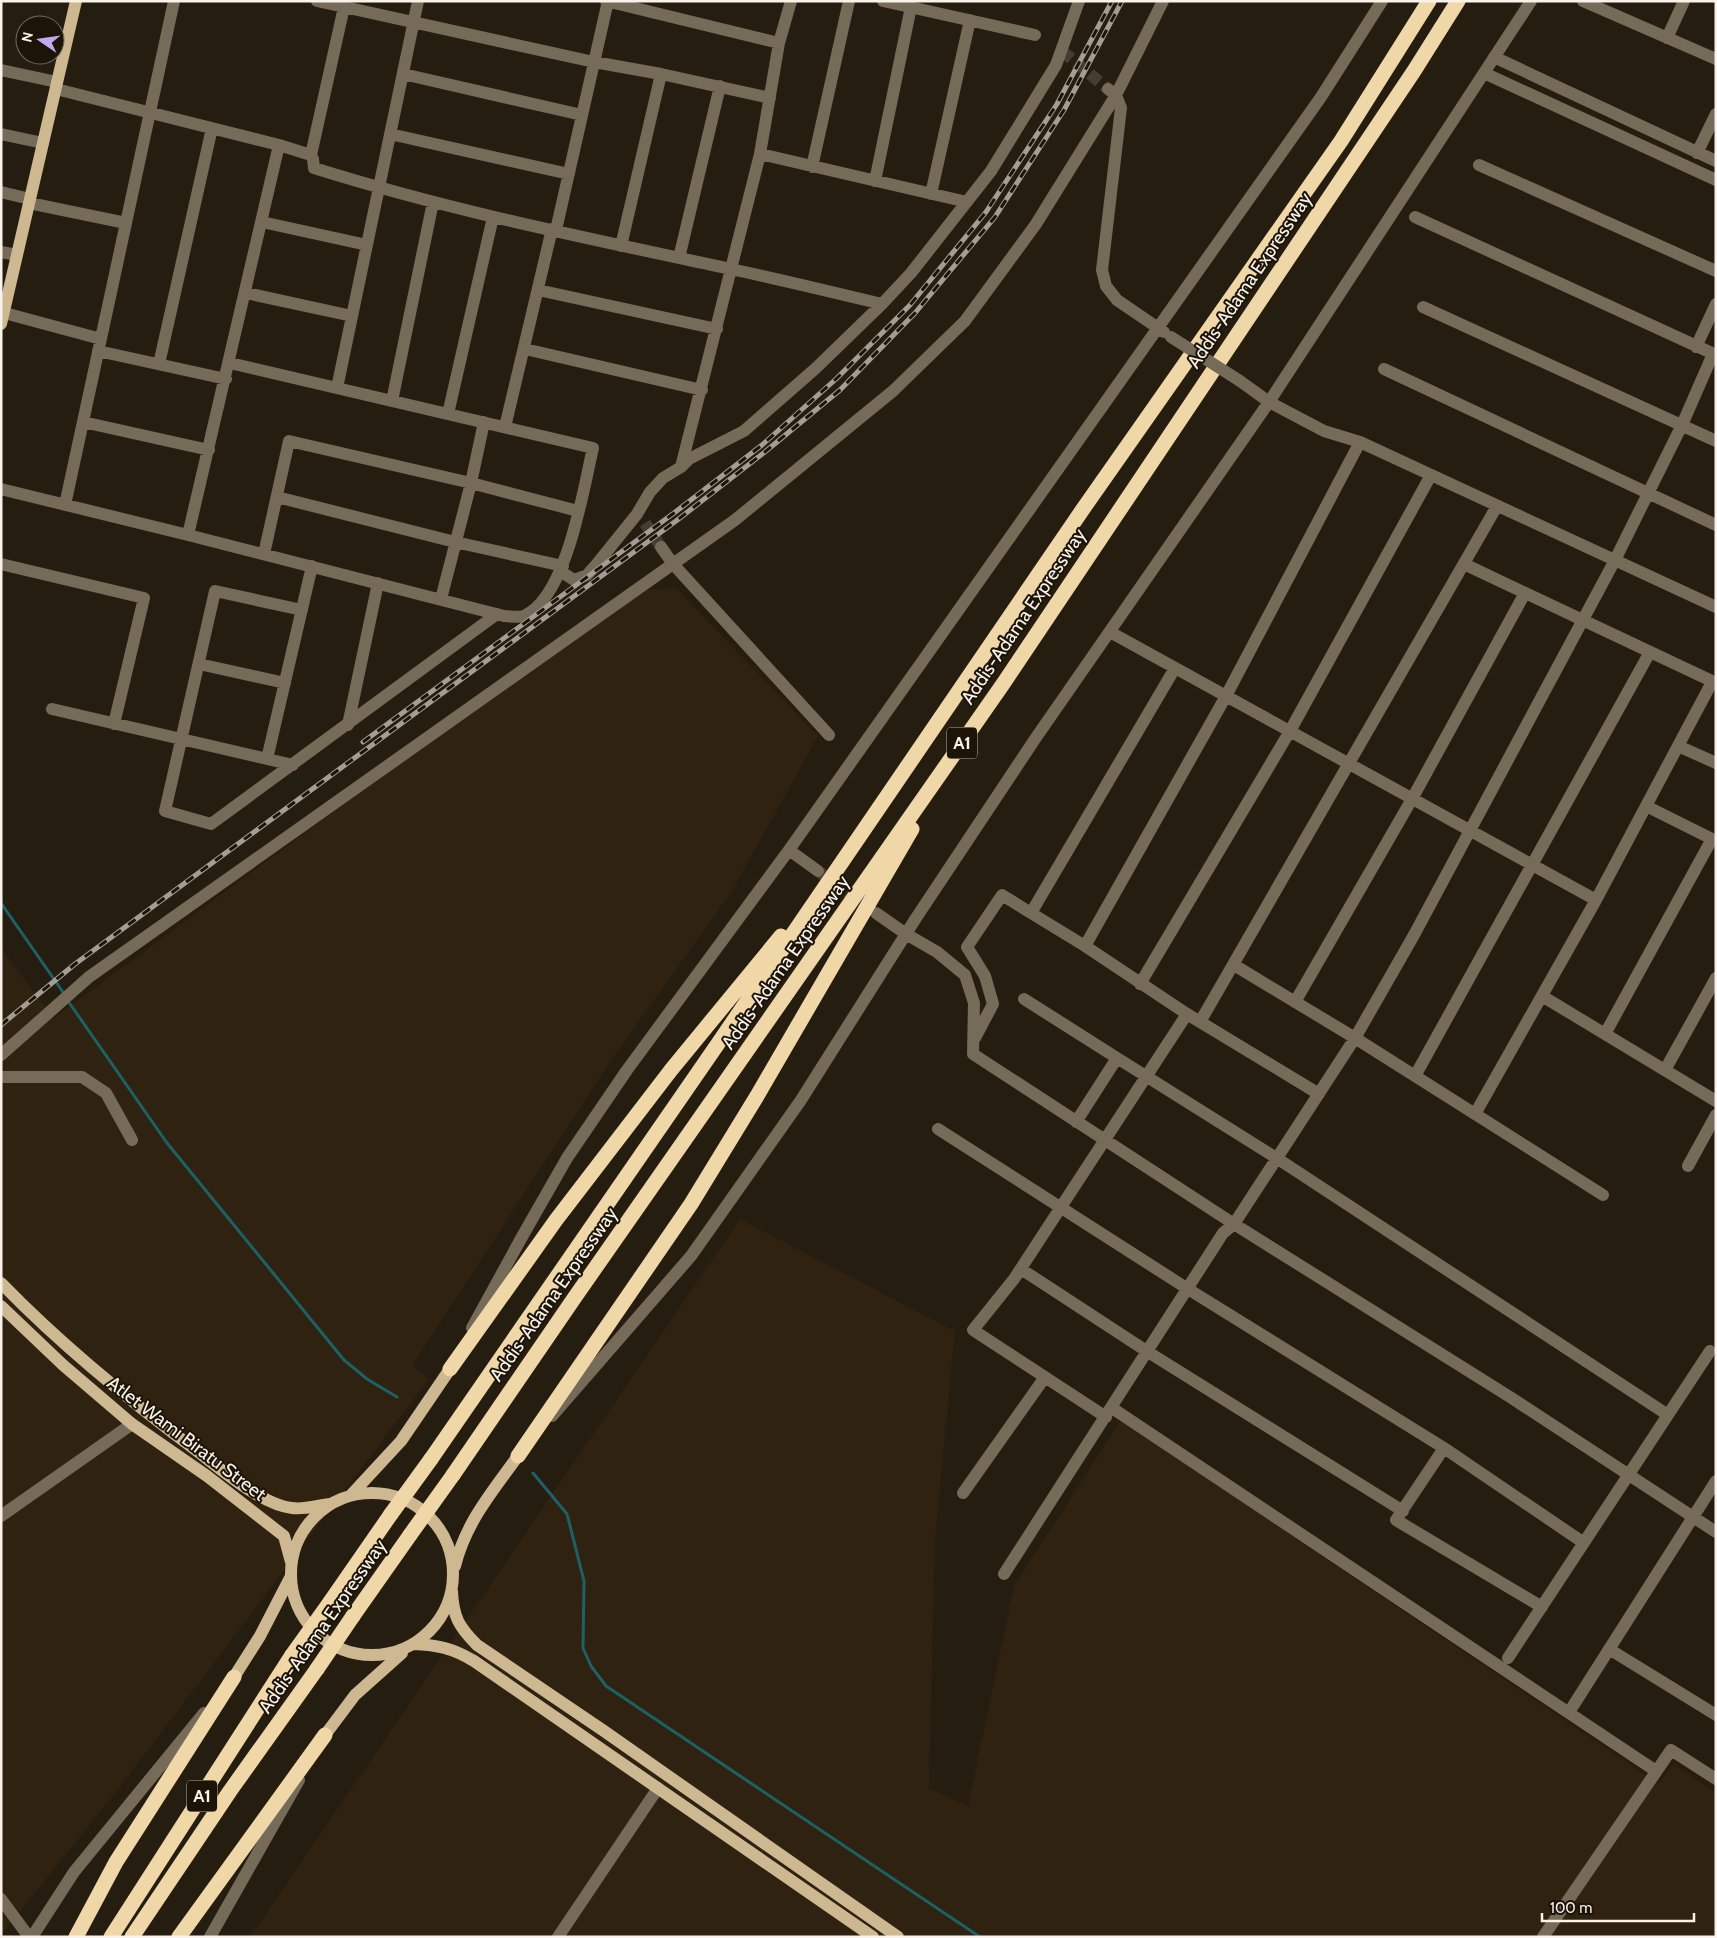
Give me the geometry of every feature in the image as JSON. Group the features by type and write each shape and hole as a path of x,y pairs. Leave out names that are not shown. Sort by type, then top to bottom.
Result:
{"highway":[{"name":"Addis-Adama Expressway","path":"111,1937 292,1655 431,1459 844,860 1072,525 1341,140 1429,1"},
{"name":"Addis-Adama Expressway","path":"132,1937 230,1791 453,1475 586,1280 960,745 1414,71 1458,1"},
{"path":"518,1456 691,1204 864,914 960,745"},
{"path":"450,1370 556,1220 671,1070 844,860"},
{"path":"76,1937 116,1862 234,1677"},
{"path":"179,1937 325,1734"}],"main road":[{"path":"2,316 76,1"},
{"path":"1,1283 31,1315 148,1414 216,1465 266,1499 292,1508 330,1504"},
{"name":"Atlet Wami Biratu Street","path":"1,1306 132,1424 207,1476 284,1536 291,1571"},
{"path":"351,1495 401,1441 450,1370"},
{"path":"87,1385 100,1373"},
{"path":"518,1456 469,1525 460,1548 454,1571 453,1608 457,1620 466,1634 476,1645 604,1731 898,1937"},
{"path":"207,1476 216,1465"},
{"path":"234,1677 260,1636 291,1571 298,1542 306,1527 330,1504 351,1495 373,1492 396,1496 416,1505 433,1520 446,1538 453,1560 454,1571"},
{"path":"291,1571 295,1599 298,1606 305,1620 321,1637 341,1649 364,1655 387,1654 411,1645 429,1645 457,1651 873,1937"},
{"path":"325,1734 355,1696 393,1659 428,1633 439,1621 447,1607 452,1592"}],"street":[{"path":"65,505 174,1"},
{"path":"317,1 594,62 720,86 770,98"},
{"path":"338,388 366,245 418,1"},
{"path":"505,427 538,290 569,174 607,1 779,43"},
{"path":"681,467 702,390 760,154 779,43 790,1"},
{"path":"812,167 849,1"},
{"path":"883,1 1035,35"},
{"path":"277,497 562,569 574,580 587,575 641,519 650,492 664,478 681,467 689,459 744,431 816,368 911,274 991,171 1056,65 1079,1"},
{"path":"1,1055 89,977 735,520 893,392 965,321 1036,224 1163,1"},
{"path":"450,1370 522,1235 567,1158 626,1070 789,850 1321,97 1382,1"},
{"path":"518,1456 691,1256 800,1100 906,934 1030,747 1269,402 1532,1"},
{"path":"1583,1 1716,59"},
{"path":"1667,38 1684,1"},
{"path":"310,155 344,7"},
{"path":"875,181 911,7"},
{"path":"931,194 970,20"},
{"path":"1494,58 1716,161"},
{"path":"1,70 149,112 279,145 310,155 313,159 314,168 378,188 493,217 882,304"},
{"path":"1484,73 1716,180"},
{"path":"403,74 582,115"},
{"path":"621,246 661,74"},
{"path":"679,258 720,86"},
{"path":"1112,92 1121,108 1102,270 1106,286 1117,300 1269,402 1324,431 1360,442 1716,607"},
{"path":"1697,153 1716,114"},
{"path":"159,364 212,128"},
{"path":"1,134 43,144"},
{"path":"390,134 569,174"},
{"path":"188,535 230,363 279,145"},
{"path":"760,154 967,202"},
{"path":"1479,165 1716,271"},
{"path":"1,192 30,201 126,223"},
{"path":"392,401 433,202"},
{"path":"448,414 493,217"},
{"path":"1004,1574 1223,1233 1234,1224 1278,1159 1354,1038 1414,935 1615,560 1715,355 1415,217"},
{"path":"262,222 366,245"},
{"path":"1,252 17,255"},
{"path":"538,290 717,328"},
{"path":"246,293 352,316"},
{"path":"1696,347 1716,304"},
{"path":"1423,307 1716,441"},
{"path":"2,316 159,364 226,379"},
{"path":"524,349 702,390"},
{"path":"1,489 504,616 522,616 537,607 551,589 562,569 593,448 230,363"},
{"path":"1384,369 1716,525"},
{"path":"83,422 209,450"},
{"path":"441,599 471,483 484,422"},
{"path":"264,554 289,441 471,483 578,511"},
{"path":"1085,946 1226,696 1360,442"},
{"path":"1140,984 1290,731 1431,475"},
{"path":"1200,1022 1497,506"},
{"path":"661,547 673,564 830,735"},
{"path":"1,564 144,598 114,724"},
{"path":"1464,564 1714,682 1596,900 1475,1114"},
{"path":"267,759 312,566"},
{"path":"348,725 378,583"},
{"path":"302,610 215,591 165,812 211,824 497,614"},
{"path":"1295,1002 1412,799 1525,594"},
{"path":"1110,632 1596,900"},
{"path":"1415,1076 1650,652"},
{"path":"199,664 285,683"},
{"path":"1031,913 1176,668"},
{"path":"52,709 293,765"},
{"path":"1678,746 1716,763"},
{"path":"1605,1034 1714,840 1646,806"},
{"path":"789,850 818,871"},
{"path":"973,1040 993,1004 985,976 967,948 1002,895 1085,946 1187,1014 1320,1094"},
{"path":"876,913 906,934 937,952 965,975 974,1003 973,1054 1234,1224 1510,1397 1716,1532"},
{"path":"1234,965 1603,1194"},
{"path":"1665,1070 1716,978"},
{"path":"1542,996 1716,1101"},
{"path":"1024,999 1278,1159 1668,1415"},
{"path":"1187,1014 1021,1268 973,1330 1045,1377 1109,1412 1656,1771"},
{"path":"1076,1122 1117,1058"},
{"path":"1,1077 82,1076 106,1093 132,1140"},
{"path":"1688,1166 1716,1116"},
{"path":"938,1130 1188,1289 1444,1448 1584,1543"},
{"path":"1021,1268 1148,1352 1403,1511"},
{"path":"1508,1658 1710,1351"},
{"path":"963,1493 1045,1377"},
{"path":"1,1516 132,1424"},
{"path":"1444,1448 1396,1520 1542,1607"},
{"path":"1573,1706 1716,1481"},
{"path":"1609,1649 1716,1715"},
{"path":"1,1899 30,1937 74,1872 234,1677"},
{"path":"210,1937 325,1734"},
{"path":"1543,1937 1671,1750 1716,1779"},
{"path":"558,1937 658,1788"}],"shaded area":[{"path":"676,588 818,736 732,891 609,1063 412,1366 429,1379 123,1783 1,1935 1,948 54,1018 611,607 648,590"},
{"path":"740,1219 955,1331 935,1540 929,1788 968,1806 1014,1586 1121,1420 1659,1784 1674,1764 1716,1793 1716,1937 250,1937"}],"waterway":[{"path":"1,903 65,995"},
{"path":"68,1001 167,1143 344,1360 367,1379 397,1397"},
{"path":"533,1473 567,1514 584,1581 583,1648 591,1666 606,1686 980,1937"}],"tunnel":[{"path":"1062,51 1108,89"},
{"path":"645,523 661,547"},
{"path":"818,871 862,903"}],"railway":[{"path":"363,742 674,513 762,445 836,379 910,305 986,212 1057,104 1112,1"},
{"path":"1,1025 75,964 676,521 840,390 915,313 995,217 1064,110 1122,1"}]}
